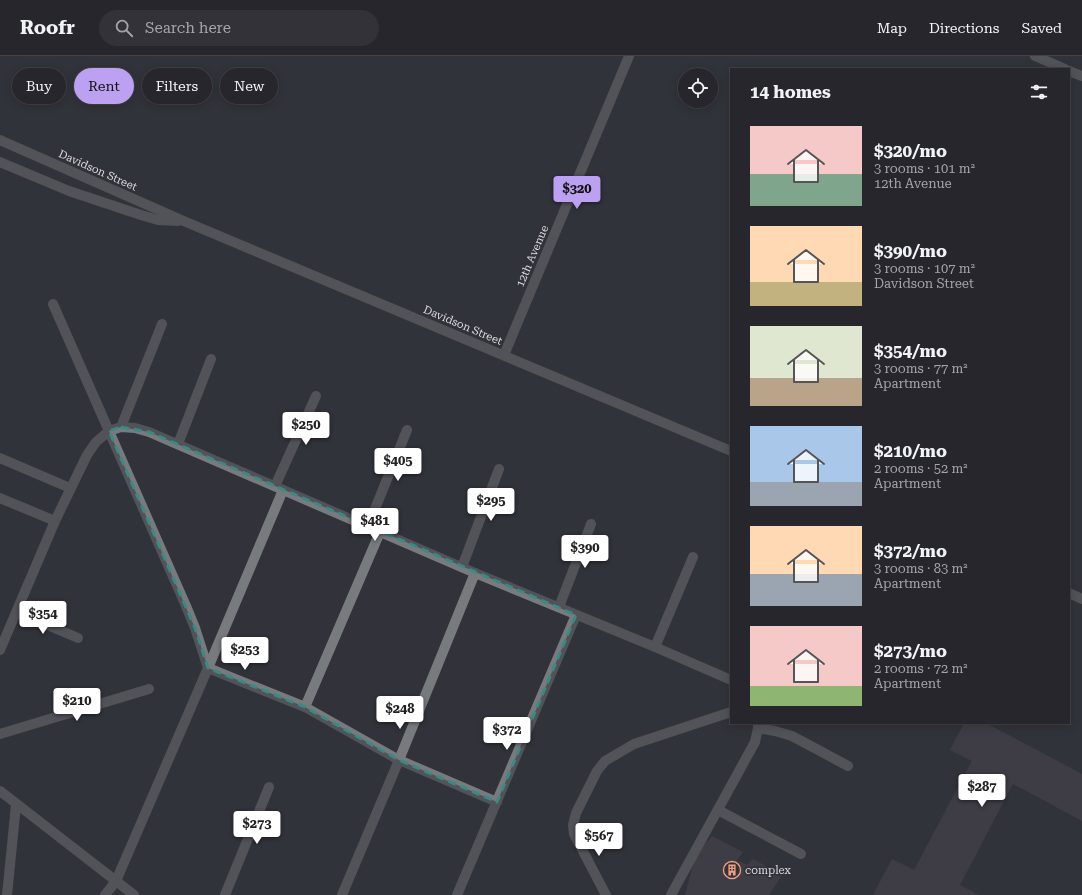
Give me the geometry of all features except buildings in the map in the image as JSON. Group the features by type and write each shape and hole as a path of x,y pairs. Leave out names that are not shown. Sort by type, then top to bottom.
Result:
{"street":[{"name":"12th Avenue","path":"504,355 629,56"},
{"path":"1035,56 1064,68"},
{"path":"1070,70 1082,76"},
{"name":"Davidson Street","path":"1,142 186,222 730,451"},
{"name":"Davidson Street","path":"0,162 69,191 141,216 158,220 186,222"},
{"path":"54,304 195,628 208,668"},
{"path":"121,427 162,324"},
{"path":"178,444 211,359"},
{"path":"105,895 116,881 208,668 316,396"},
{"path":"0,650 55,521 87,455 96,442 110,431 121,427 135,428 149,432 178,444 475,573 730,680"},
{"path":"368,526 407,430"},
{"path":"0,458 70,488"},
{"path":"462,567 499,469"},
{"path":"0,498 55,521"},
{"path":"559,607 591,524"},
{"path":"305,707 380,532"},
{"path":"655,647 693,557"},
{"path":"342,895 475,573"},
{"path":"1070,593 1082,599"},
{"path":"17,612 78,638"},
{"path":"456,895 576,615"},
{"path":"208,668 305,707 399,760 497,802"},
{"path":"0,734 148,690"},
{"path":"606,895 574,834 573,825 576,814 597,771 606,761 634,744 730,712"},
{"path":"671,895 754,742 758,726 792,736 848,766"},
{"path":"225,895 270,787"},
{"path":"2,797 16,805 134,895"},
{"path":"7,895 16,805"},
{"path":"718,810 801,854"}],"highlighted area":[{"path":"121,427 149,432 576,615 497,802 399,760 305,707 208,668 195,628 109,431"}],"place":[{"name":"complex","path":"732,870"}]}
